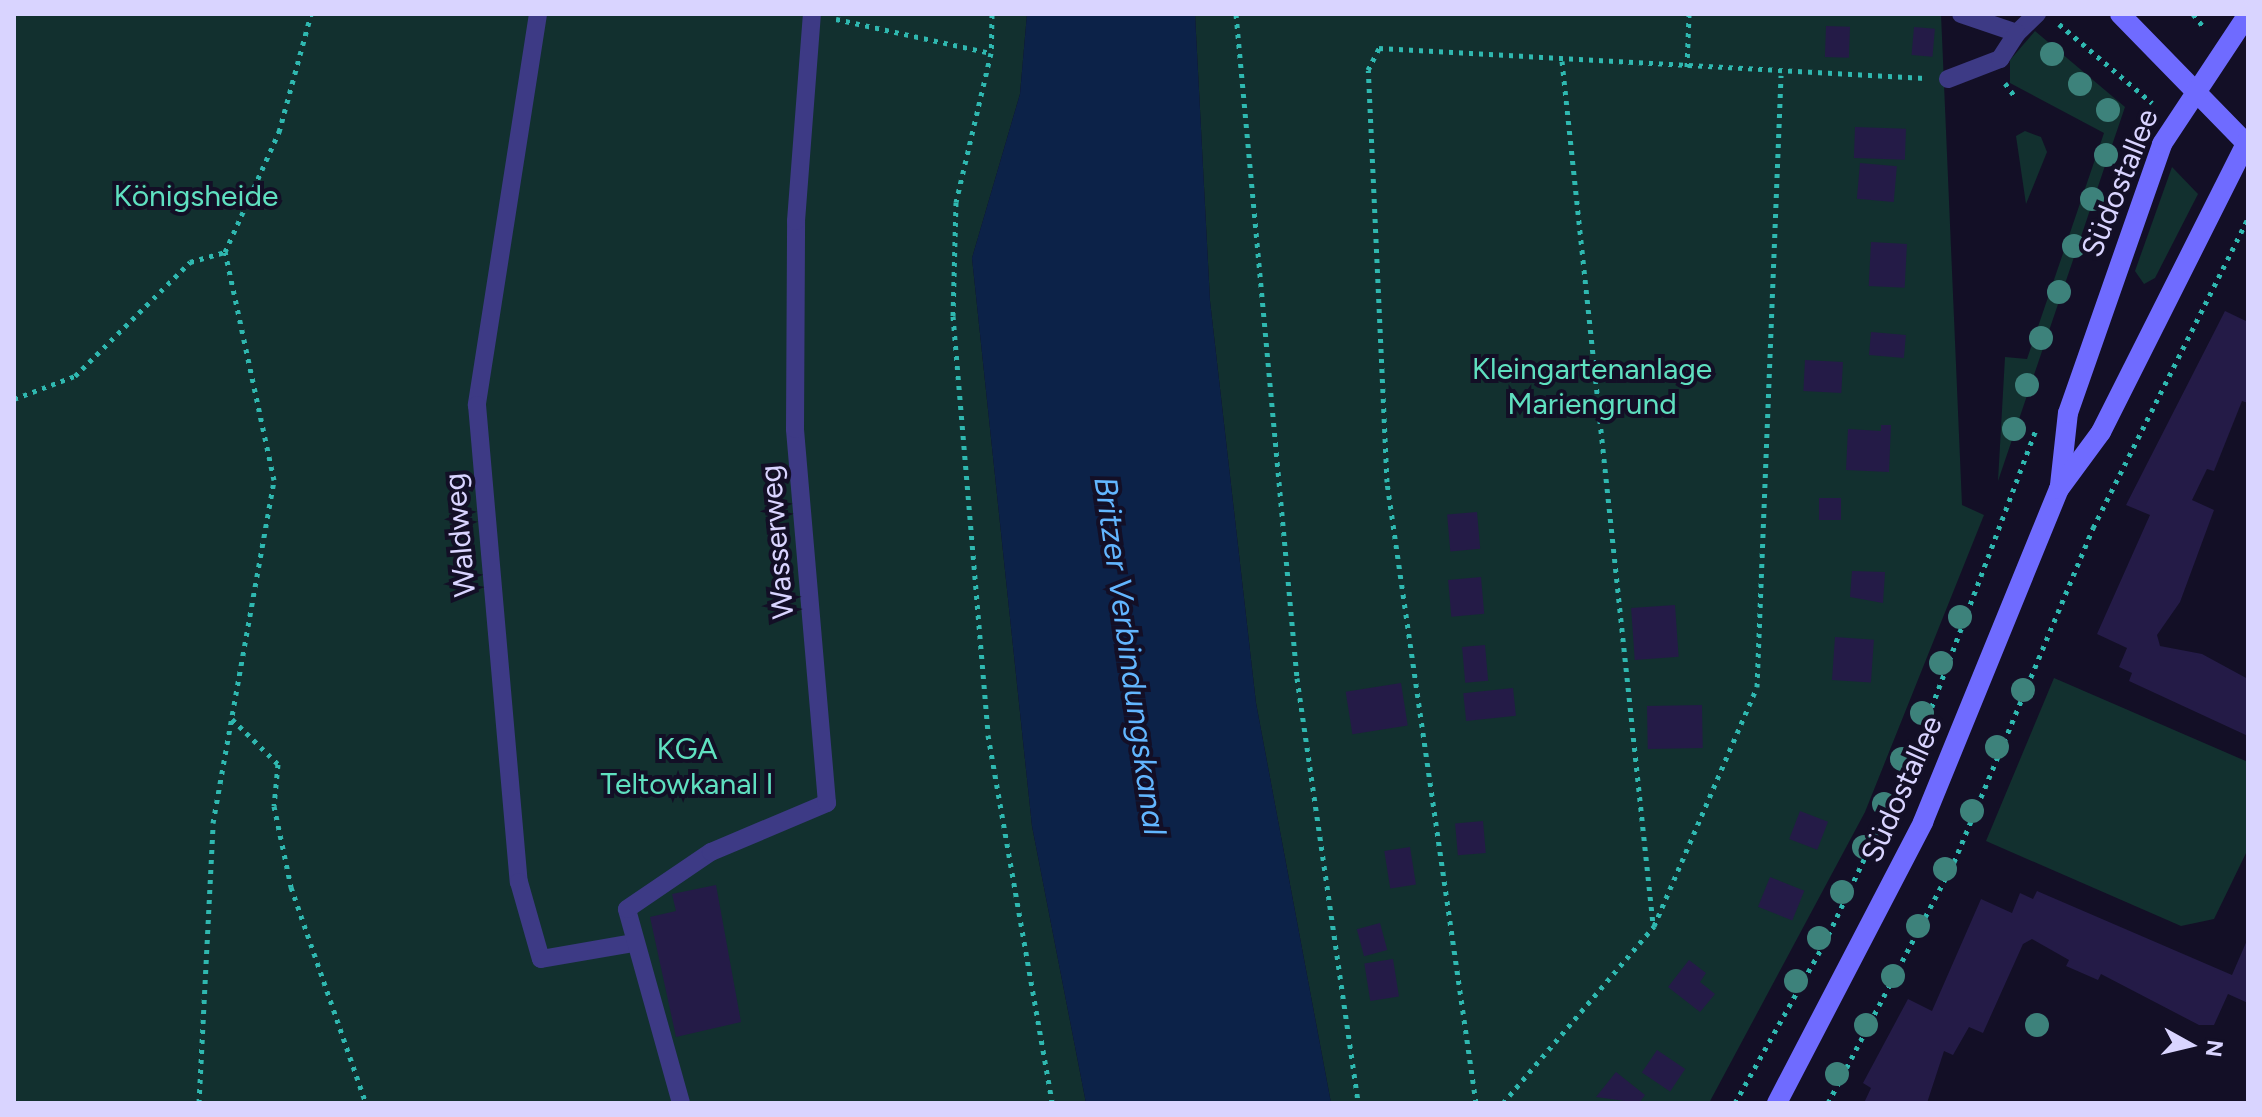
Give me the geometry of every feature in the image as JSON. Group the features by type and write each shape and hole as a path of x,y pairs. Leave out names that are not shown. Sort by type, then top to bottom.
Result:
{"main road":[{"path":"2120,14 2247,143"},
{"name":"Südostallee","path":"2059,489 2068,413 2158,154 2194,86 2248,14"},
{"name":"Südostallee","path":"1777,1103 1923,822 2059,489 2101,432 2247,143"}],"lane":[{"name":"Waldweg","path":"538,14 477,405 519,882 541,959 633,943"},
{"name":"Wasserweg","path":"633,943 627,909 711,852 827,803 795,429 796,221 814,14"},
{"path":"1961,14 2017,33"},
{"path":"1948,79 2000,59 2017,33 2037,14"},
{"path":"633,943 681,1103"}],"path":[{"path":"199,1103 213,823 274,480 225,252 279,132 311,14"},
{"path":"814,14 991,53"},
{"path":"992,14 991,53 956,202 953,316 988,735 1052,1103"},
{"path":"1236,14 1297,678 1358,1103"},
{"path":"1687,67 1689,14"},
{"path":"2048,14 2152,103"},
{"path":"1476,1103 1387,482 1368,70 1379,48 1781,75 1948,79"},
{"path":"1562,61 1654,926"},
{"path":"1503,1103 1654,926 1757,687 1781,75"},
{"path":"1828,1103 1959,851 2093,528 2248,218"},
{"path":"14,399 75,376 190,262 225,252"},
{"path":"1735,1103 1824,944 1914,754 2037,426"},
{"path":"232,718 278,764 274,806 291,887 366,1103"}],"green space":[{"name":"KGA Teltowkanal I","path":"14,14 1027,14 1020,94 972,258 1032,826 1086,1103 14,1103"},
{"name":"Kleingartenanlage Mariengrund","path":"1195,14 1941,14 1962,505 1984,515 1865,812 1709,1103 1331,1103 1256,703 1210,301"},
{"path":"2035,31 2125,107 1998,481 2005,357 2027,359 2104,133 2010,83 2010,60"},
{"path":"2025,131 2041,137 2047,152 2026,204 2016,136"},
{"path":"2172,167 2198,194 2155,278 2144,284 2135,271"},
{"path":"2054,678 2248,762 2248,849 2214,919 2181,926 1986,841"}],"water":[{"name":"Britzer Verbindungskanal","path":"1027,14 1195,14 1210,301 1256,703 1331,1103 1086,1103 1032,826 972,258 1020,94"}],"building":[{"path":"1826,26 1850,27 1849,58 1825,57"},
{"path":"1914,27 1935,29 1932,57 1912,55"},
{"path":"1855,127 1906,129 1905,160 1854,158"},
{"path":"1860,163 1897,166 1894,202 1857,199"},
{"path":"1871,242 1907,244 1905,288 1869,286"},
{"path":"2225,311 2248,322 2248,403 2242,401 2214,471 2207,469 2192,500 2214,510 2180,602 2157,635 2160,646 2202,654 2248,679 2248,736 2129,681 2132,673 2119,667 2127,648 2097,634 2150,515 2126,505"},
{"path":"1871,332 1906,335 1904,358 1869,355"},
{"path":"1805,360 1843,362 1841,393 1803,391"},
{"path":"1881,425 1891,425 1889,472 1846,470 1848,429 1881,431"},
{"path":"1819,498 1841,498 1841,520 1819,520"},
{"path":"1477,512 1480,549 1450,551 1447,515"},
{"path":"1852,571 1885,572 1883,603 1850,597"},
{"path":"1481,577 1484,614 1451,617 1448,580"},
{"path":"1675,605 1679,657 1635,660 1631,608"},
{"path":"1835,637 1874,640 1871,683 1832,680"},
{"path":"1485,645 1488,681 1465,683 1462,647"},
{"path":"1401,683 1408,725 1352,734 1346,692"},
{"path":"1513,688 1516,716 1466,721 1463,693"},
{"path":"1702,705 1703,748 1648,749 1647,706"},
{"path":"1800,811 1828,822 1817,850 1789,839"},
{"path":"1483,821 1486,853 1458,855 1455,823"},
{"path":"1410,847 1416,885 1390,889 1384,851"},
{"path":"1770,877 1804,891 1792,921 1758,907"},
{"path":"716,885 741,1022 676,1037 650,917 676,911 672,894"},
{"path":"2037,891 2232,975 2248,938 2248,1003 2228,994 2214,1025 2199,1025 2101,974 2098,980 2066,966 2069,960 2032,939 2023,944 1983,1033 1969,1027 1953,1055 1944,1051 1927,1103 1864,1103 1871,1088 1863,1083 1908,999 1932,1011 1981,899 2012,913 2020,893 2033,899"},
{"path":"1380,923 1387,950 1364,956 1357,929"},
{"path":"1393,959 1399,997 1370,1001 1364,964"},
{"path":"1689,960 1706,973 1700,982 1715,994 1700,1012 1668,987"},
{"path":"1657,1050 1685,1069 1670,1091 1642,1072"},
{"path":"1616,1072 1645,1095 1639,1103 1596,1097"}],"park label":[{"name":"Königsheide","path":"196,196"}]}
